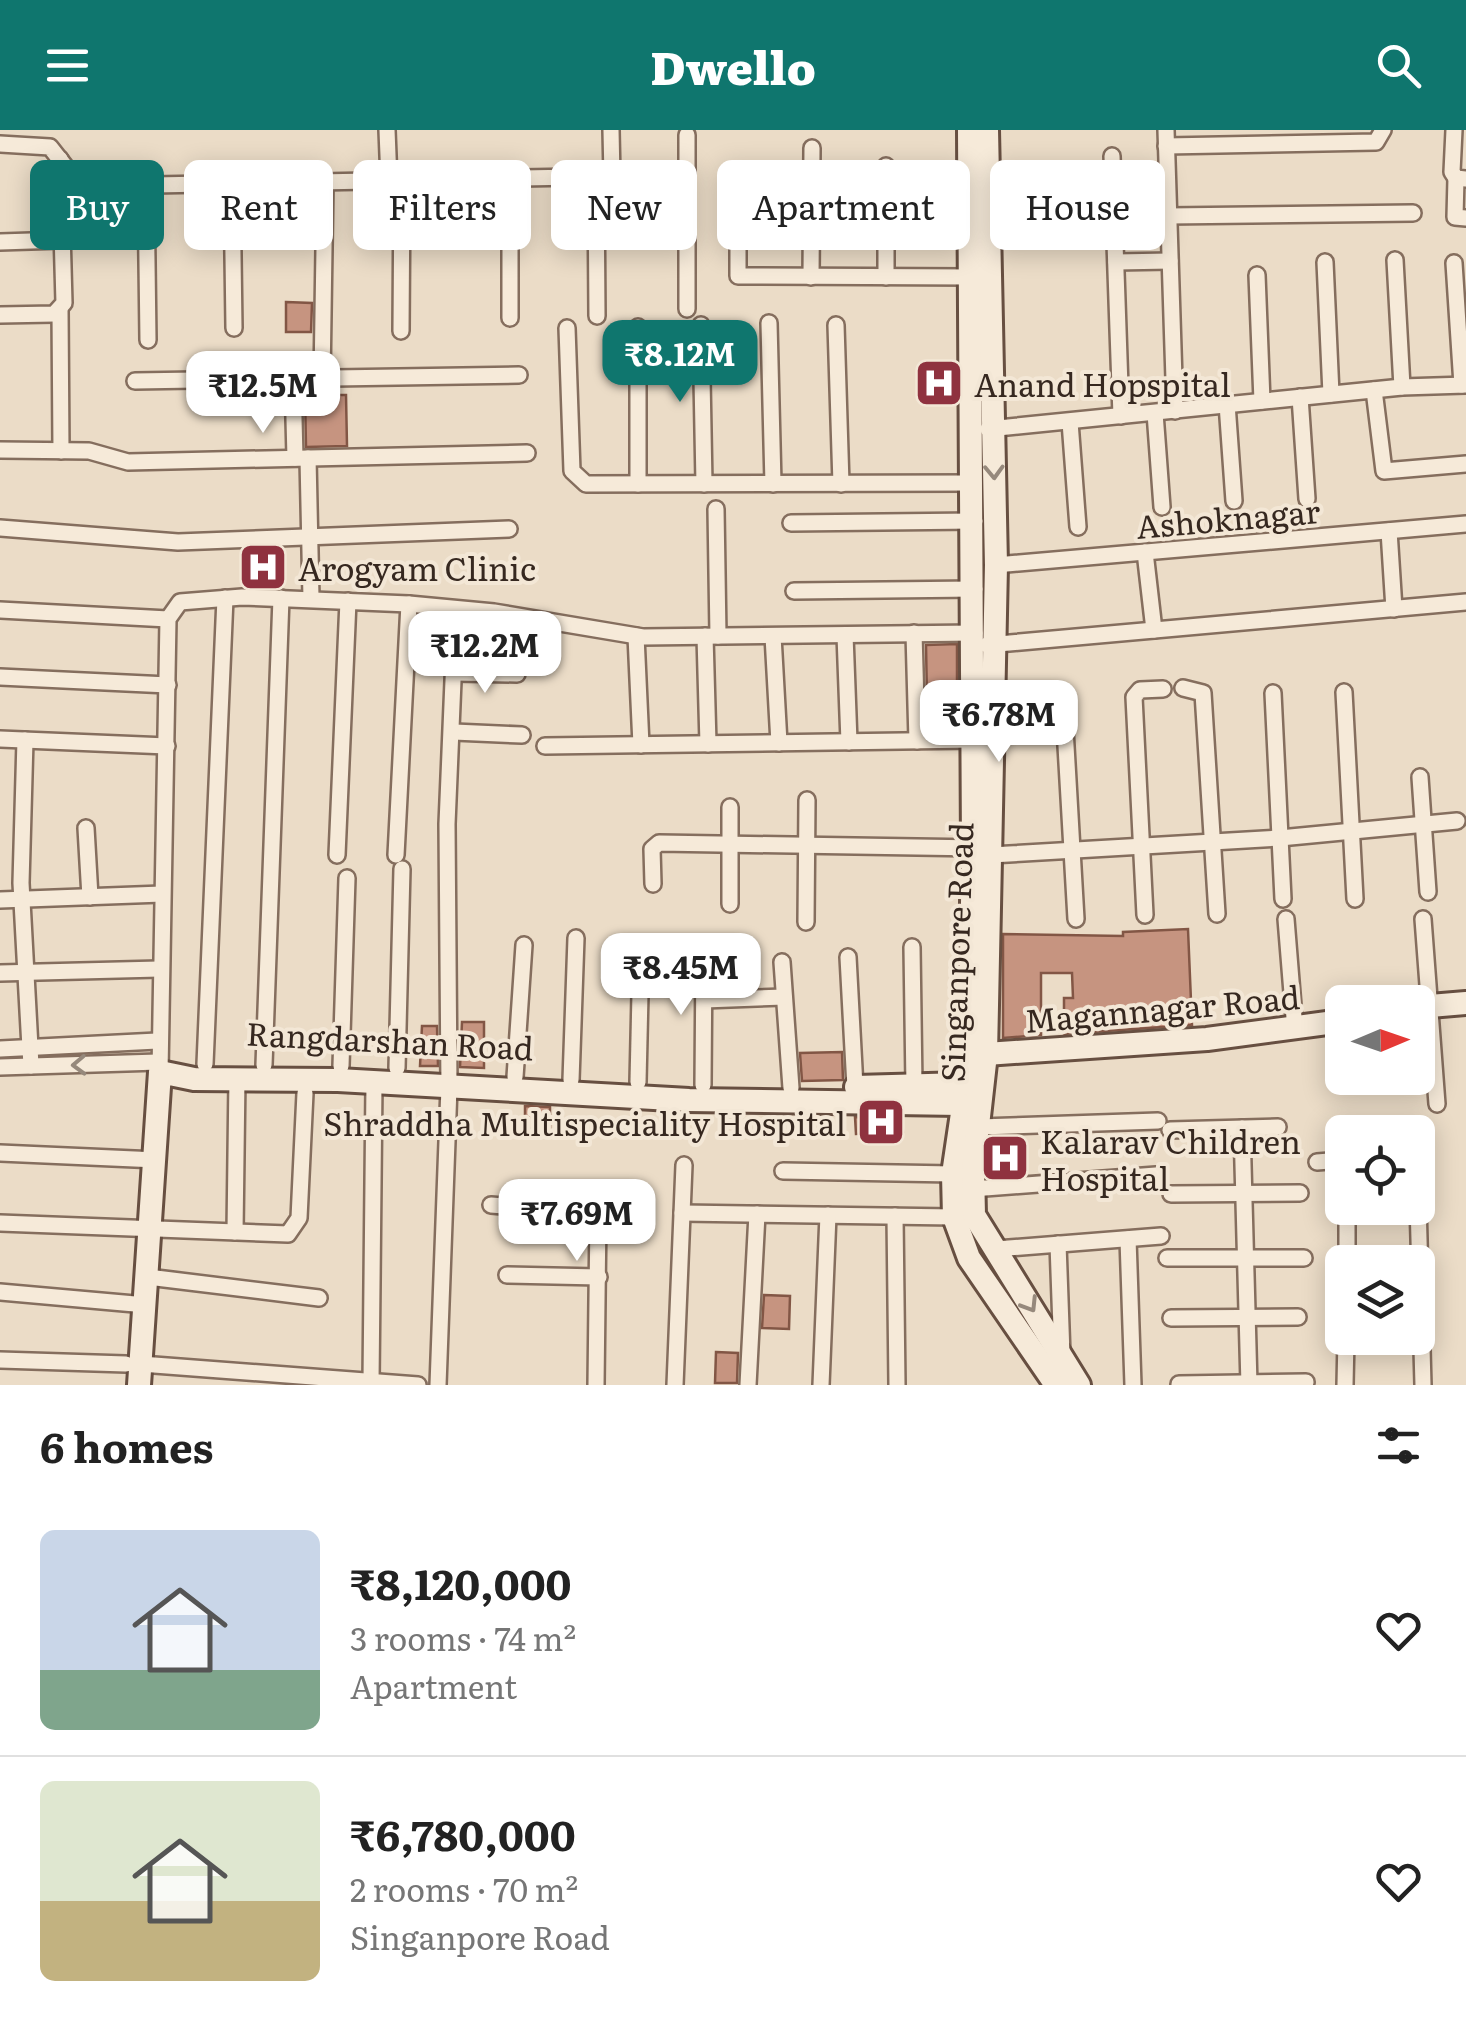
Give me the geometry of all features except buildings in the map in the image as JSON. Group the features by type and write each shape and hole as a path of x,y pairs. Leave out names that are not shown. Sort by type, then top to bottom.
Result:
{"main road":[{"name":"Singanpore Road","path":"969,130 972,276 996,565 982,641 973,740 985,850 969,1066 953,1174 954,1217 969,1258 1056,1385"},
{"name":"Singanpore Road","path":"987,130 983,430 974,483 975,589 982,641 986,1054 972,1190 974,1216 1080,1385"},
{"path":"1435,1005 1466,1004"},
{"name":"Magannagar Road","path":"986,1054 1294,1030 1325,1024"},
{"name":"Rangdarshan Road","path":"164,1069 206,1064 396,1068 449,1080 689,1100 962,1094"},
{"name":"Rangdarshan Road","path":"164,1069 194,1079 374,1083 514,1078 791,1088 914,1086 962,1094"},
{"path":"136,1371 146,1304 164,1069"}],"street":[{"path":"387,130 392,160"},
{"path":"607,160 611,130"},
{"path":"1174,411 1166,138 1313,137 1376,142 1382,130"},
{"path":"1458,133 1452,172 1461,179 1455,218 1466,218"},
{"path":"687,135 687,160"},
{"path":"0,144 50,148 60,159"},
{"path":"812,148 812,160"},
{"path":"1112,156 1120,416"},
{"path":"1168,216 1413,213"},
{"path":"0,242 30,241"},
{"path":"0,316 54,314 60,309 64,303 62,250"},
{"path":"147,250 148,340"},
{"path":"233,250 234,328"},
{"path":"322,380 324,250"},
{"path":"398,250 401,331"},
{"path":"510,250 510,318"},
{"path":"597,316 600,250"},
{"path":"686,250 686,309"},
{"path":"738,250 738,276 972,276"},
{"path":"811,250 811,278"},
{"path":"886,250 886,277"},
{"path":"1395,260 1402,387"},
{"path":"1116,262 1170,261"},
{"path":"1325,262 1330,394"},
{"path":"983,430 1402,387 1464,385 1454,263"},
{"path":"1257,276 1262,401"},
{"path":"60,309 61,451"},
{"path":"769,323 774,484"},
{"path":"701,325 704,484"},
{"path":"836,325 841,484"},
{"path":"638,326 638,484"},
{"path":"568,328 572,471 586,484 974,483"},
{"path":"135,381 519,375"},
{"path":"293,380 310,536 311,598"},
{"path":"1374,390 1384,471 1466,464"},
{"path":"1300,397 1307,499"},
{"path":"1226,404 1234,500"},
{"path":"1155,412 1162,507"},
{"path":"1070,422 1078,527"},
{"path":"0,450 88,451 128,462 527,453"},
{"path":"708,744 716,509"},
{"path":"791,522 974,521"},
{"name":"Ashoknagar","path":"996,565 1466,524"},
{"path":"0,528 178,542 509,529"},
{"path":"1389,531 1394,609"},
{"path":"1145,552 1154,630"},
{"path":"794,591 975,589"},
{"path":"206,1064 225,598"},
{"path":"264,1065 281,598"},
{"path":"0,1067 164,1069 157,1041 168,618 180,602 311,598 409,604 636,636 914,634 982,641 1466,602"},
{"path":"337,855 348,601"},
{"path":"396,1068 409,604"},
{"path":"438,1385 449,1080 447,824 454,732 456,608"},
{"path":"0,610 168,618"},
{"path":"914,634 917,741"},
{"path":"846,635 850,742"},
{"path":"636,636 641,745"},
{"path":"774,636 778,743"},
{"path":"455,673 517,674"},
{"path":"0,677 168,685"},
{"path":"1145,915 1134,697 1140,690 1164,688"},
{"path":"1183,688 1197,688 1203,693 1217,914"},
{"path":"1344,692 1355,899"},
{"path":"1062,694 1076,918"},
{"path":"1273,694 1283,899"},
{"path":"454,732 522,735"},
{"path":"0,739 167,746"},
{"path":"25,740 22,899 31,1066"},
{"path":"545,746 973,740"},
{"path":"1420,777 1428,892"},
{"path":"806,922 808,800"},
{"path":"730,807 730,904"},
{"path":"653,884 655,844 1072,850 1280,838 1458,820"},
{"path":"86,828 90,897"},
{"path":"340,1066 348,878"},
{"path":"0,900 162,894"},
{"path":"1422,919 1424,985"},
{"path":"1286,920 1294,1030"},
{"path":"571,1080 576,938"},
{"path":"514,1078 524,945"},
{"path":"912,948 914,1086"},
{"path":"638,1082 641,950"},
{"path":"702,1085 704,952"},
{"path":"848,957 855,1087"},
{"path":"782,962 791,1088"},
{"path":"0,973 159,969"},
{"path":"704,1000 784,997"},
{"path":"0,1049 157,1041"},
{"path":"235,1232 238,1077"},
{"path":"370,1382 374,1083"},
{"path":"1435,1089 1437,1104"},
{"path":"0,1223 288,1234 298,1226 306,1093"},
{"path":"980,1128 1278,1127"},
{"path":"1242,1128 1249,1384"},
{"path":"0,1153 158,1160"},
{"path":"1317,1162 1325,1161"},
{"path":"675,1385 684,1166"},
{"path":"783,1171 953,1174"},
{"path":"972,1190 1156,1175"},
{"path":"1171,1194 1300,1194"},
{"path":"491,1205 594,1211 601,1223 596,1385"},
{"path":"682,1213 954,1217"},
{"path":"748,1385 757,1214"},
{"path":"821,1385 828,1215"},
{"path":"895,1216 897,1385"},
{"path":"1419,1225 1423,1385"},
{"path":"996,1250 1161,1236"},
{"path":"1128,1239 1133,1385"},
{"path":"1058,1244 1062,1356"},
{"path":"1166,1258 1304,1258"},
{"path":"508,1275 599,1277"},
{"path":"148,1277 319,1298"},
{"path":"0,1292 146,1304"},
{"path":"1172,1318 1298,1318"},
{"path":"1345,1385 1346,1355"},
{"path":"0,1360 418,1385"},
{"path":"1179,1384 1306,1382"}],"place":[{"name":"Anand Hopspital","path":"939,383"},
{"name":"Arogyam Clinic","path":"263,567"},
{"name":"Shraddha Multispeciality Hospital","path":"881,1122"},
{"name":"Kalarav Children Hospital","path":"1005,1158"}]}
